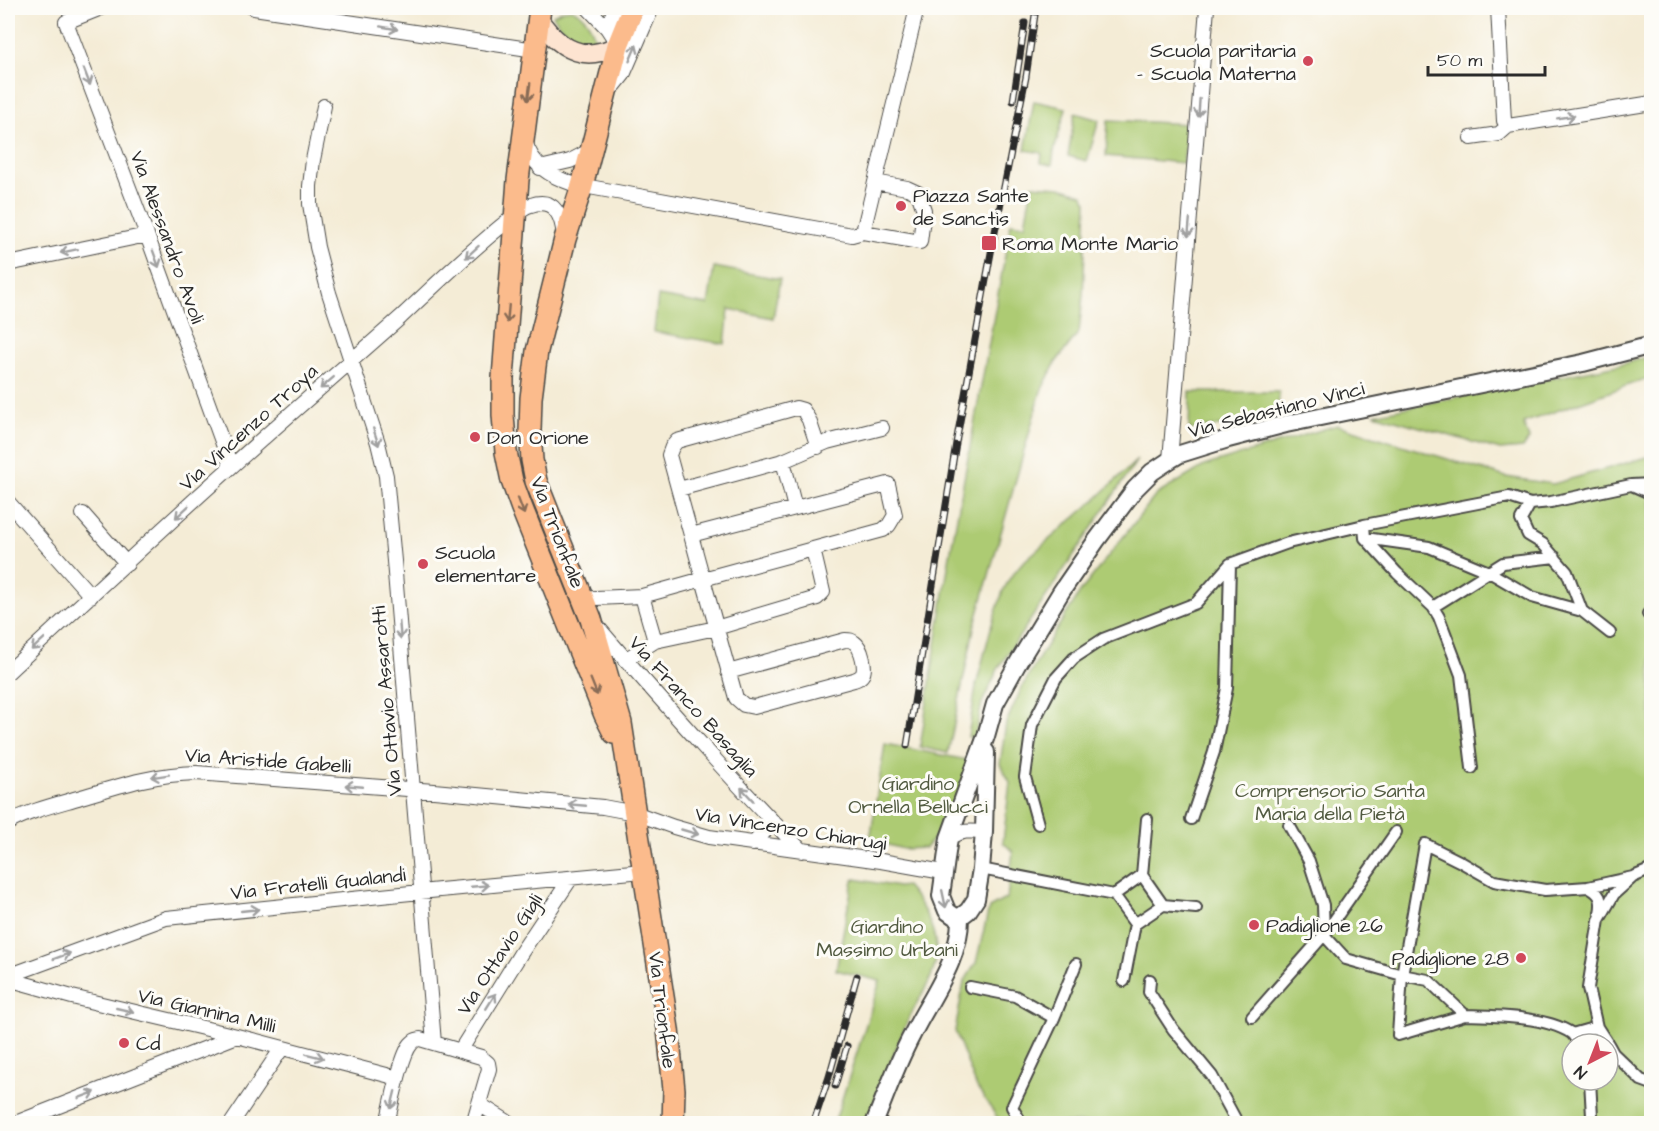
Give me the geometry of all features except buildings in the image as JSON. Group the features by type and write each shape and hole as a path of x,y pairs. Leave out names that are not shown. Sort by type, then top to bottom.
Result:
{"main road":[{"name":"Via Trionfale","path":"633,8 612,37 605,93 582,186 565,239 545,316 535,364 531,398 530,443 536,481 588,609 619,713 668,1029 674,1090 673,1124"},
{"name":"Via Trionfale","path":"539,13 518,180 503,378 503,415 508,469 535,544 605,715 626,754"},
{"path":"539,13 553,37 574,51 590,54 601,52 612,37"}],"street":[{"name":"Via Alessandro Avoli","path":"101,8 66,22 231,466"},
{"path":"254,8 311,11 424,34 535,50"},
{"path":"588,8 612,37"},
{"path":"612,37 615,8"},
{"path":"605,93 623,75 651,8"},
{"path":"863,232 917,8"},
{"path":"1170,459 1207,8"},
{"path":"1498,8 1504,120 1508,126"},
{"path":"1472,138 1499,134 1508,126 1652,104"},
{"name":"Via Ottavio Assarotti","path":"324,106 313,160 310,204 317,247 329,293 378,443 386,476 434,1043"},
{"path":"523,134 529,153 540,168 573,184 852,235 863,232 920,242 924,210 918,193 907,188 875,182"},
{"path":"540,168 570,161 591,150"},
{"path":"516,214 530,205 549,206 560,215 565,239"},
{"name":"Via Vincenzo Troya","path":"8,672 231,466 516,214"},
{"path":"8,264 147,235"},
{"name":"Via Sebastiano Vinci","path":"986,736 981,869 976,899 968,911 960,917 946,911 942,900 943,872 949,838 986,736 995,704 1061,592 1096,540 1143,480 1170,459 1219,441 1286,424 1583,363 1652,345"},
{"path":"728,672 845,640 851,640 857,645 865,670 854,680 754,707 744,705 736,698 728,672 669,455 672,447 677,441 796,408 803,410 809,420 818,447"},
{"path":"679,489 783,461 827,442 882,428"},
{"path":"783,461 795,508"},
{"path":"588,609 597,598 642,596 883,530 895,515 888,484 691,535"},
{"path":"1038,824 1025,777 1032,725 1056,678 1074,658 1103,639 1196,603 1230,564 1288,543 1364,525 1509,497 1530,504 1551,502 1631,485 1652,484"},
{"path":"1631,485 1652,494"},
{"path":"8,502 91,596"},
{"path":"1530,504 1521,520 1528,535 1543,544 1567,572 1582,611"},
{"path":"82,513 127,564"},
{"path":"1364,525 1365,538 1433,607 1439,617 1461,675 1472,768"},
{"path":"1365,538 1429,547 1489,572 1532,597 1582,611 1610,633"},
{"path":"625,660 655,641 716,628 817,598 823,592 813,549"},
{"path":"1433,607 1503,563 1555,557"},
{"path":"1191,819 1214,752 1227,688 1230,564"},
{"path":"642,596 655,641"},
{"name":"Via Franco Basaglia","path":"588,609 625,660 768,818 802,851"},
{"name":"Via Aristide Gabelli","path":"9,819 147,778 196,773 593,806 635,813"},
{"name":"Via Vincenzo Chiarugi","path":"635,813 691,833 943,872"},
{"path":"753,844 765,831 768,818"},
{"path":"1147,819 1142,875 1163,905"},
{"path":"1289,825 1309,861 1323,904 1324,935 1347,958 1402,975 1428,980 1465,1015"},
{"path":"949,838 958,832 984,832"},
{"path":"1252,1017 1324,935 1396,832"},
{"path":"1568,1032 1549,1023 1498,1016 1465,1015 1398,1035 1402,975 1425,844 1494,881 1545,890 1588,886 1633,877 1652,869"},
{"path":"981,869 1114,895 1135,924"},
{"name":"Via Fratelli Gualandi","path":"8,978 166,918 643,872"},
{"path":"1114,895 1142,875"},
{"path":"1599,920 1614,894 1633,877"},
{"name":"Via Ottavio Gigli","path":"460,1050 571,878"},
{"path":"1588,886 1600,896 1602,902 1588,988 1600,1032"},
{"path":"1124,981 1135,924 1163,905 1196,908"},
{"path":"874,1124 911,1036 950,962 959,934 960,917"},
{"path":"1022,1124 1012,1107 1054,1018 1076,964"},
{"name":"Via Giannina Milli","path":"8,978 112,1007 237,1036 398,1078"},
{"path":"1150,980 1149,992 1173,1029 1212,1076 1238,1124"},
{"path":"970,987 1015,996 1054,1018"},
{"path":"1579,1032 1597,1027"},
{"path":"13,1124 237,1036"},
{"path":"387,1124 398,1078 409,1047 420,1039 481,1057 488,1063 489,1069 472,1124"},
{"path":"231,1124 282,1048"},
{"path":"1620,1060 1641,1080 1652,1084"},
{"path":"1591,1092 1594,1124"},
{"path":"479,1104 511,1124"}],"green space":[{"path":"572,9 586,19 597,44 592,46 575,38 560,26 553,15"},
{"path":"1034,101 1066,108 1052,165 1041,163 1042,153 1025,150"},
{"path":"1075,113 1099,120 1087,161 1068,156"},
{"path":"1108,120 1189,124 1183,163 1106,156"},
{"path":"1032,185 1060,187 1083,194 1087,202 1079,332 1056,362 1041,391 974,628 948,753 920,747 949,561 1011,223 1025,225"},
{"path":"714,267 780,279 773,318 729,309 725,344 654,332 658,296 708,305"},
{"path":"1651,356 1651,377 1523,423 1529,439 1523,448 1500,450 1374,414 1623,364"},
{"path":"1190,392 1279,392 1278,418 1189,430"},
{"name":"Comprensorio Santa Maria della Pietà","path":"1337,425 1506,477 1553,484 1651,456 1651,1123 1001,1123 977,1088 955,1031 964,982 976,963 989,908 1007,898 1013,852 1003,842 1010,782 1000,764 1006,723 1022,687 1081,591 1156,495 1204,466"},
{"path":"1137,460 999,667 982,703 975,737 968,737 976,686 992,624 1010,578 1021,564"},
{"name":"Giardino Ornella Bellucci","path":"885,744 973,761 949,819 925,848 903,849 870,840"},
{"name":"Giardino Massimo Urbani","path":"855,879 898,887 906,886 917,899 930,922 935,938 936,957 931,976 908,1020 866,1123 834,1124 880,981 836,970"}],"railway":[{"path":"907,746 956,443 1026,77 1036,8"},
{"path":"1013,101 1025,23"},
{"path":"813,1124 829,1077 857,976"},
{"path":"835,1086 847,1046"}],"place":[{"name":"Scuola paritaria - Scuola Materna","path":"1308,61"},
{"name":"Piazza Sante de Sanctis","path":"901,206"},
{"name":"Roma Monte Mario","path":"989,243"},
{"name":"Don Orione","path":"475,437"},
{"name":"Scuola elementare","path":"423,564"},
{"name":"Padiglione 26","path":"1254,925"},
{"name":"Padiglione 28","path":"1521,958"},
{"name":"Cd","path":"124,1043"}]}
